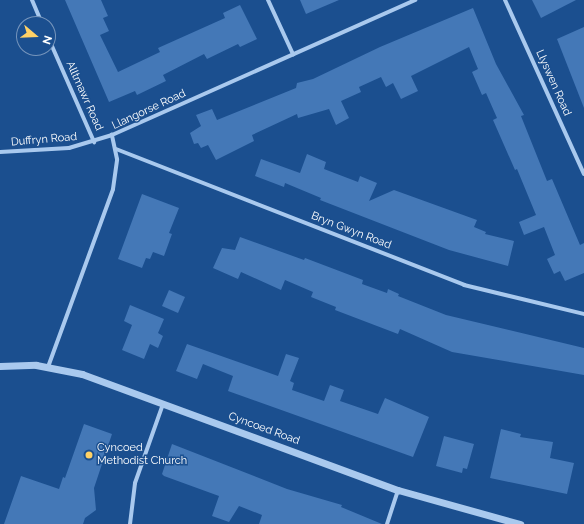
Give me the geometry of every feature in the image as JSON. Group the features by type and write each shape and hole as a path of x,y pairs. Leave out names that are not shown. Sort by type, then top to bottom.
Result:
{"street":[{"path":"32,0 39,16"},
{"path":"268,0 293,54"},
{"name":"Llangorse Road","path":"48,367 113,189 116,149 112,135 415,0"},
{"name":"Llyswen Road","path":"505,0 584,174"},
{"name":"Alltmawr Road","path":"56,55 94,142"},
{"name":"Duffryn Road","path":"0,152 54,150 94,142 112,135"},
{"name":"Bryn Gwyn Road","path":"116,149 468,286 584,314"},
{"name":"Cyncoed Road","path":"0,366 48,367 100,380 398,490 520,524"},
{"path":"130,524 137,476 163,404"},
{"path":"387,524 398,490"}],"building":[{"path":"65,0 101,0 108,16 103,18 109,31 100,35 118,72 160,52 158,48 225,18 223,13 240,5 257,39 240,47 238,44 207,59 204,54 163,75 166,81 137,95 135,91 109,102"},
{"path":"300,0 339,0 306,14"},
{"path":"532,0 576,0 541,18"},
{"path":"473,8 496,64 524,115 521,116 547,181 552,179 580,245 584,243 584,273 565,281 560,271 554,274 547,259 555,255 544,227 524,235 519,222 536,215 517,169 515,170 493,120 497,118 486,93 482,95 472,72 478,69 469,47 411,76 418,91 401,99 393,83 386,87 381,77 359,87 361,92 341,101 349,118 336,125 329,109 298,118 297,114 252,135 254,141 216,160 208,145 201,148 198,143 194,144 190,133 201,126 196,115 212,109 217,120 296,88 297,83 313,79 380,47"},
{"path":"584,27 584,108 557,39"},
{"path":"307,154 326,162 324,169 358,182 360,176 377,183 369,201 394,190 477,220 474,227 486,232 485,234 514,241 508,266 449,250 320,200 321,198 285,183 284,187 255,176 261,159 300,173"},
{"path":"142,194 179,208 169,233 172,234 164,256 153,252 150,259 146,258 142,268 118,259"},
{"path":"240,237 304,260 305,258 363,280 362,284 387,293 388,289 399,294 398,296 446,315 584,348 584,375 452,352 400,329 398,334 335,310 336,307 311,297 313,292 285,280 281,290 241,272 238,279 213,268 222,248 235,250"},
{"path":"169,290 185,297 178,313 162,306"},
{"path":"130,305 164,319 158,333 163,336 158,348 150,344 144,359 122,350 132,325 124,321"},
{"path":"187,344 278,376 286,354 299,358 290,381 294,383 292,390 324,401 330,385 344,390 340,401 378,414 385,398 429,417 413,457 228,391 233,376 203,364 197,379 176,371"},
{"name":"Cyncoed Methodist Church","path":"84,424 112,434 94,488 96,510 85,518 83,524 4,524 21,476 59,489 63,477 65,478"},
{"path":"501,429 521,434 520,437 553,442 550,458 574,463 567,494 490,478"},
{"path":"444,436 474,444 467,469 463,468 462,473 436,466"},
{"path":"172,444 287,489 342,505 341,507 382,524 259,524 262,515 239,506 229,522 212,516 219,496 162,474"}],"place":[{"name":"Cyncoed Methodist Church","path":"89,455"}]}
